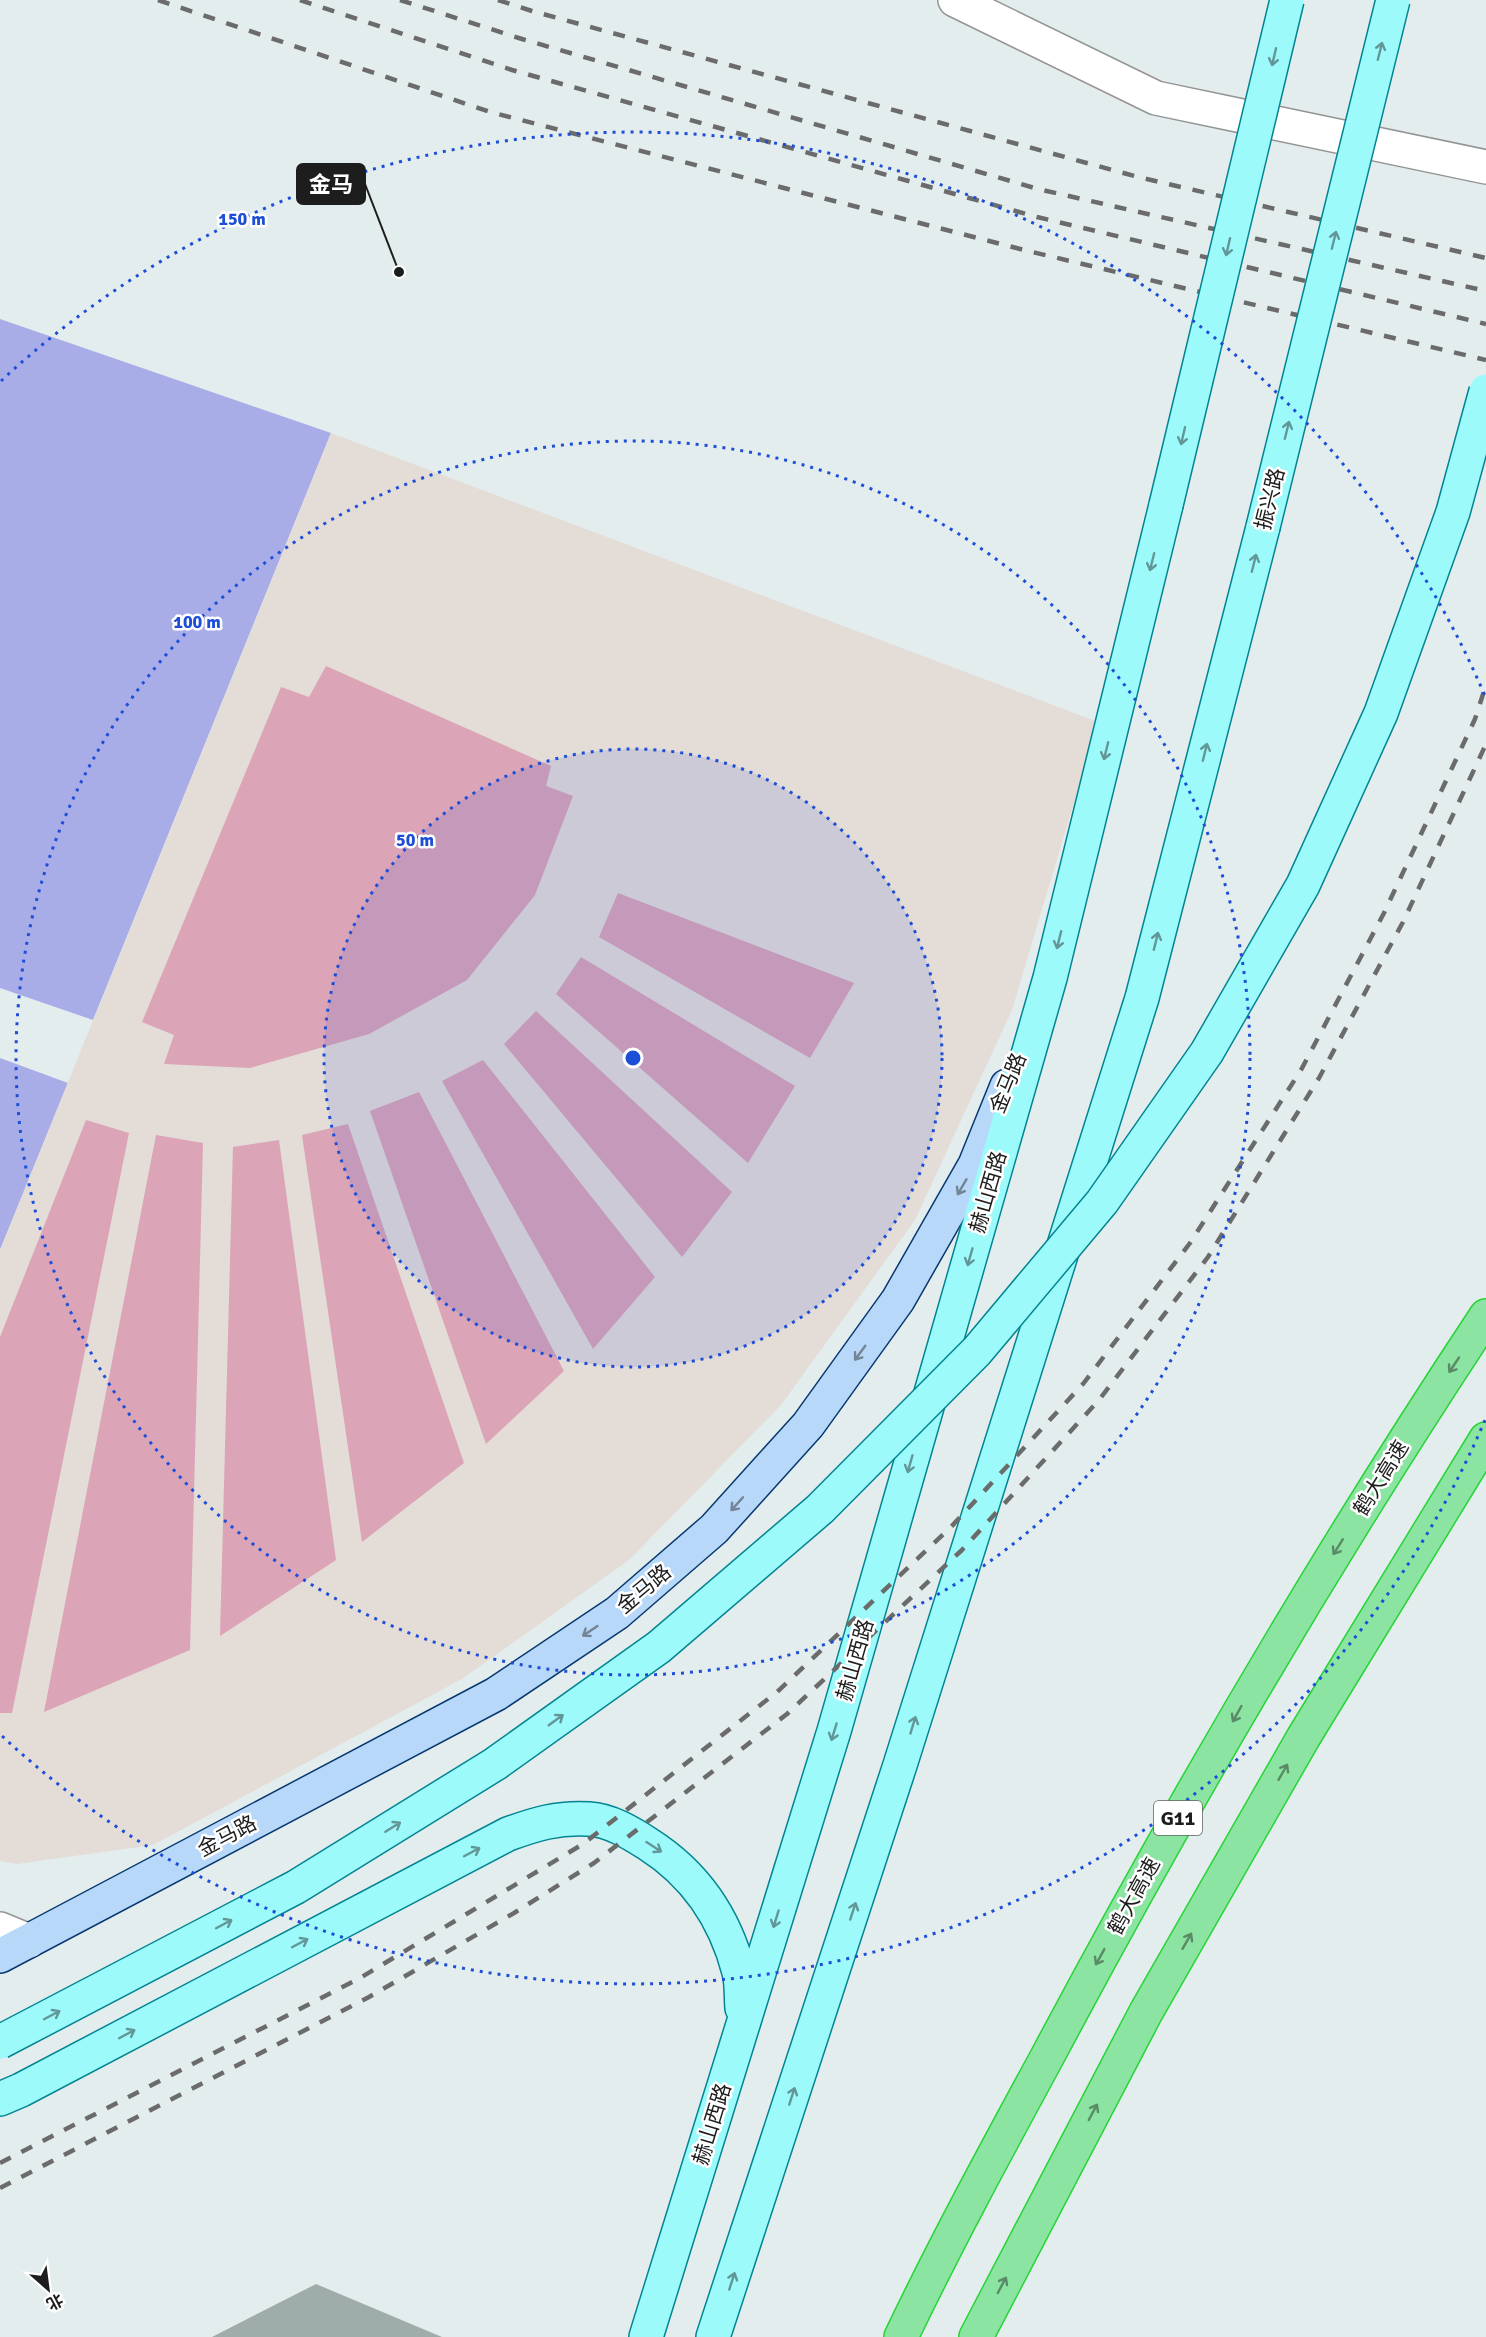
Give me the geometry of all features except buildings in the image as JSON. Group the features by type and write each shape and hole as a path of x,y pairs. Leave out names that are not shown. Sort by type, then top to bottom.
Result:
{"highway":[{"name":"鹤大高速","path":"901,2337 938,2261 1089,1977 1243,1703 1409,1432 1486,1316"},
{"path":"976,2337 1146,2012 1303,1738 1486,1439"}],"main road":[{"path":"1050,978 1287,0"},
{"name":"振兴路","path":"713,2337 900,1765 1142,998 1263,527 1393,0"},
{"path":"0,2042 296,1887 495,1764 659,1647 749,1570 820,1509 977,1351 1102,1203 1207,1052 1303,885 1382,713 1453,512 1486,391"},
{"name":"金马路","path":"0,1956 14,1935 496,1694 617,1613 714,1529 808,1425 898,1300 975,1165 1050,978"},
{"name":"赫山西路","path":"646,2337 834,1731 1050,978"},
{"path":"0,2098 21,2090 508,1834 547,1821 591,1819 628,1831 668,1857 704,1894 725,1929 739,1974 743,2023"}],"street":[{"path":"955,0 1156,98 1486,167"}],"shaded area":[{"path":"0,319 331,433 93,1020 0,988"},
{"path":"331,433 1098,722 1012,1010 915,1220 781,1405 629,1560 462,1679 153,1845 17,1864 0,1861 0,1250"},
{"path":"326,666 551,766 546,786 573,796 535,895 467,980 369,1034 250,1068 164,1064 174,1035 142,1022 281,687 309,697"},
{"path":"618,893 854,983 810,1058 599,937"},
{"path":"581,957 795,1086 748,1163 556,994"},
{"path":"536,1011 732,1192 682,1257 504,1044"},
{"path":"0,1058 68,1083 0,1250"},
{"path":"483,1060 655,1277 593,1349 442,1081"},
{"path":"419,1092 564,1371 486,1444 370,1111"},
{"path":"86,1120 129,1133 12,1713 0,1713 0,1337"},
{"path":"348,1124 464,1463 362,1542 302,1135"},
{"path":"156,1135 203,1143 190,1650 44,1712"},
{"path":"279,1140 336,1560 220,1636 233,1147"}],"railway":[{"path":"158,0 490,112 1028,251 1486,360"},
{"path":"300,0 512,70 1037,217 1486,324"},
{"path":"400,0 522,39 1038,189 1486,291"},
{"path":"498,0 1138,177 1486,258"},
{"path":"0,2163 360,1978 583,1844 777,1692 951,1527 1083,1384 1190,1243 1301,1070 1384,913 1475,719 1486,685"},
{"path":"0,2188 369,1997 514,1913 594,1863 787,1714 962,1550 1099,1400 1208,1257 1319,1078 1403,922 1486,744"}],"place":[{"name":"金马","path":"399,272"}]}
